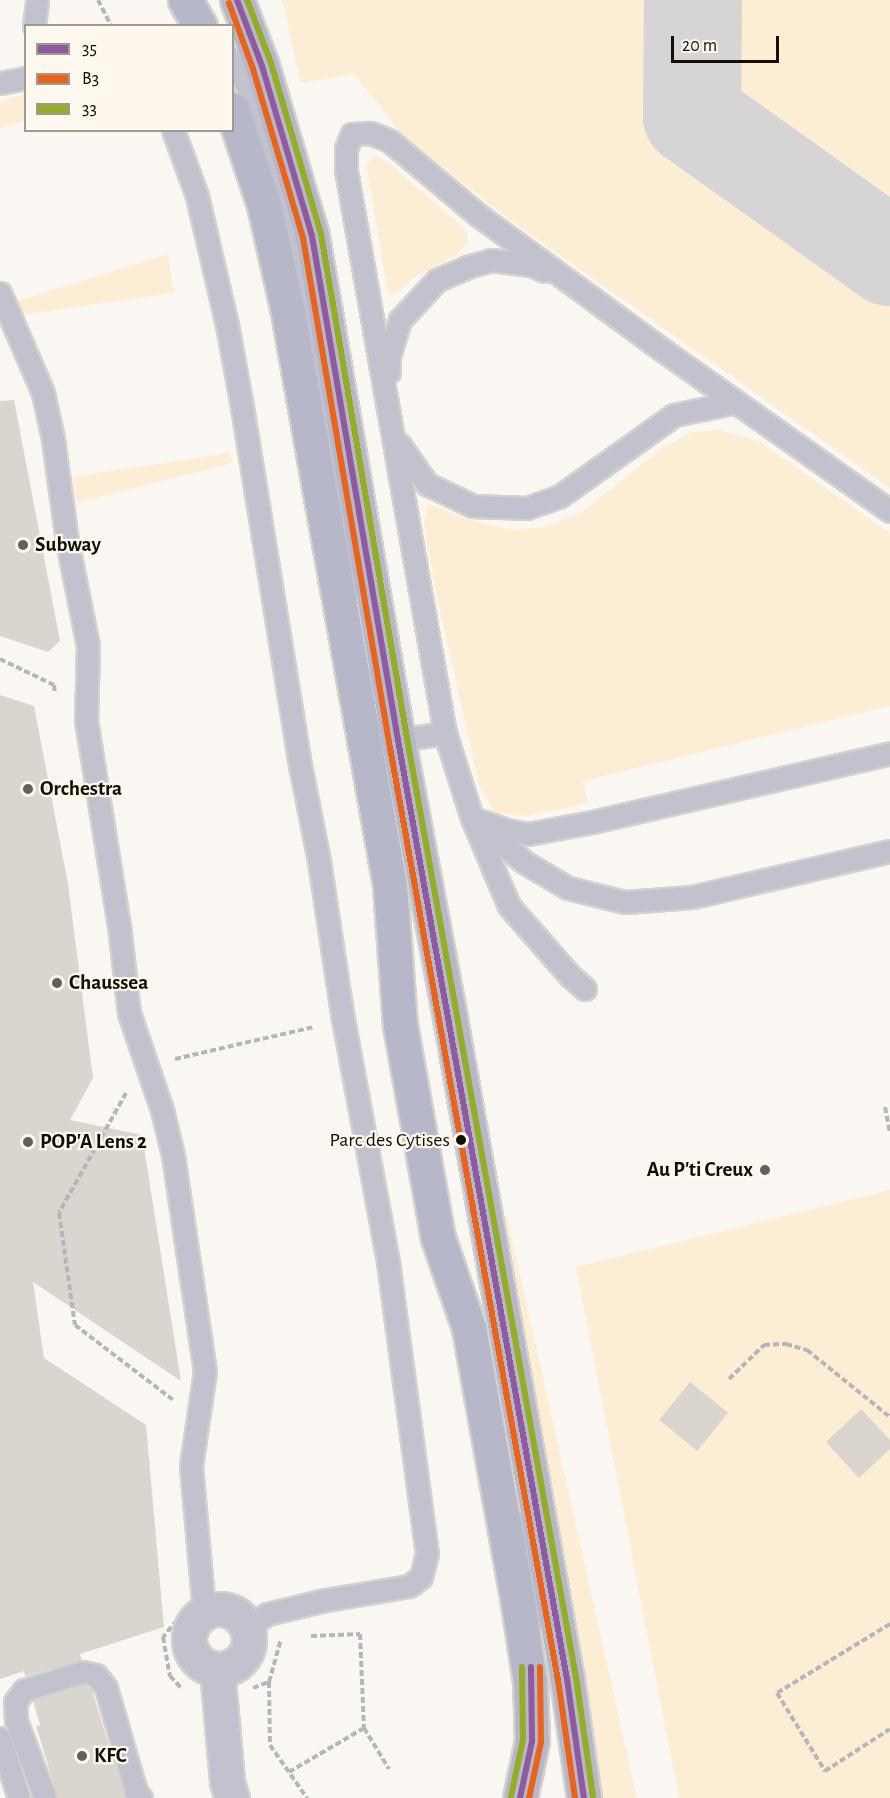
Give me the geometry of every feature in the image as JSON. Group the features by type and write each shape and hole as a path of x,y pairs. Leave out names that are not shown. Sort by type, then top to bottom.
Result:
{"street":[{"path":"185,0 199,24"},
{"path":"237,0 262,66 312,236 398,740 567,1679 584,1798"},
{"path":"234,115 264,205 287,307 390,886 400,1025 438,1238 470,1328 530,1682 532,1740 520,1798"},
{"path":"224,1609 234,1612 247,1628 250,1638 243,1658 227,1668 217,1669 200,1662 190,1646 192,1613 224,1609"},
{"path":"217,1669 227,1782 232,1798"}],"lane":[{"path":"33,24 37,0"},
{"path":"234,62 251,99 282,204 307,309 526,1539 536,1614 530,1682"},
{"path":"174,132 197,196 227,325 319,861 343,1019 388,1262 427,1553 421,1576 409,1586 325,1600 267,1614 247,1628"},
{"path":"585,989 571,977 509,906 472,819 446,733 346,170 346,148 352,134 371,133 390,141 478,215 890,511"},
{"path":"580,288 532,264 490,261 467,267 437,280 400,320 389,356 389,406 401,448 427,484 473,506 528,508 560,496 674,415 736,402"},
{"path":"0,293 43,393 53,439 67,541 88,646 86,720 119,925 129,1013 173,1155 205,1371 191,1466 192,1613"},
{"path":"398,740 446,733"},
{"path":"472,819 506,830 528,834 592,822 890,753"},
{"path":"472,819 524,862 568,888 625,902 693,897 890,851"},
{"path":"45,1798 16,1720 15,1702 24,1690 82,1672 96,1675 106,1688 136,1792 141,1798"},
{"path":"0,1738 19,1798"}],"path":[{"path":"98,0 110,24"},
{"path":"0,659 54,685 57,705"},
{"path":"174,1412 175,1401 75,1325 59,1213 126,1093 120,1072 343,1019"},
{"path":"885,1107 890,1133"},
{"path":"729,1379 764,1345 786,1344 807,1350 890,1417"},
{"path":"182,1689 170,1676 164,1637 192,1613"},
{"path":"890,1624 777,1693 825,1771 890,1729"},
{"path":"306,1636 360,1634 364,1728 389,1769"},
{"path":"269,1682 270,1745 307,1798"},
{"path":"289,1772 364,1728"}],"shaded area":[{"path":"282,0 890,0 890,488 503,215 401,133 354,74 301,83"},
{"path":"24,94 24,120 0,128 0,102"},
{"path":"375,156 388,162 467,231 468,243 456,256 413,278 392,296 388,293 366,164"},
{"path":"168,254 174,293 22,315 14,302"},
{"path":"721,430 760,442 890,533 890,706 583,781 588,803 526,816 495,813 479,785 437,597 424,525 427,503 466,519 512,530 544,527 581,513 659,450 692,432"},
{"path":"230,453 232,463 77,503 72,477"},
{"path":"890,1190 890,1798 679,1798 576,1267"},
{"path":"498,1216 507,1216 637,1798 600,1798"}],"building":[{"path":"14,400 60,641 48,652 0,636 0,401"},
{"name":"POP'A Lens 2","path":"0,695 34,706 68,884 93,1078 70,1120 142,1135 181,1381 33,1282 44,1358 146,1425 164,1627 80,1654 82,1660 25,1676 24,1671 0,1679"},
{"path":"690,1382 728,1413 697,1451 659,1420"},
{"path":"861,1409 890,1440 890,1449 859,1478 826,1442"},
{"name":"KFC","path":"83,1685 92,1690 125,1798 58,1798 36,1726 40,1725 33,1701"}],"taxiway":[{"path":"693,0 692,116 890,257"}],"transit line":[{"name":"35","path":"237,0 262,66 312,236 398,740 567,1679 584,1798"},
{"name":"33","path":"247,0 271,63 321,234 407,738 576,1677 593,1797"},
{"name":"B3","path":"229,3 253,69 303,238 389,742 558,1680 575,1798"},
{"name":"33","path":"511,1796 523,1740 522,1667"},
{"name":"35","path":"520,1798 532,1741 531,1667"},
{"name":"B3","path":"529,1798 541,1742 540,1667"}],"place":[{"name":"Subway","path":"23,545"},
{"name":"Orchestra","path":"28,789"},
{"name":"Chaussea","path":"57,983"},
{"name":"Parc des Cytises","path":"461,1140"},
{"name":"POP'A Lens 2","path":"28,1142"},
{"name":"Au P'ti Creux","path":"765,1170"},
{"name":"KFC","path":"82,1756"}]}
